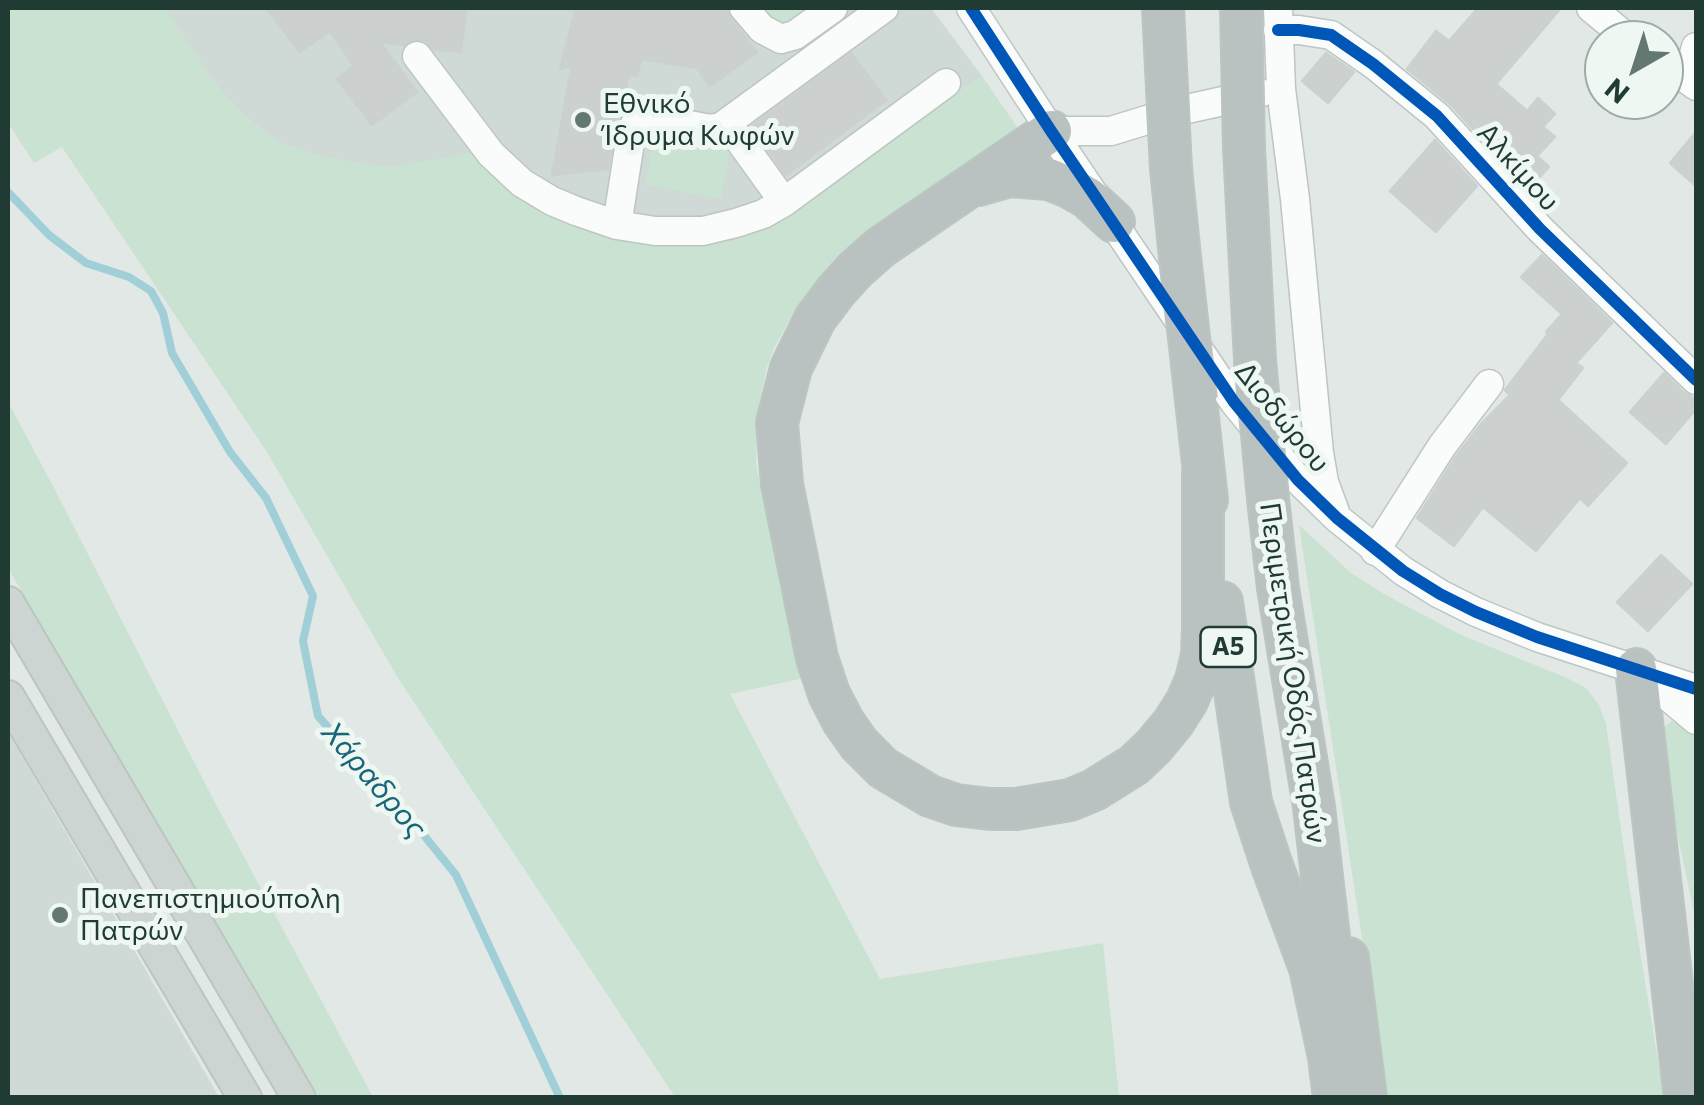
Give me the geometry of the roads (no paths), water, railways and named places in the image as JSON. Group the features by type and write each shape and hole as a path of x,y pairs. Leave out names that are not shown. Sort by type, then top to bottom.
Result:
{"highway":[{"name":"Περιμετρική Οδός Πατρών","path":"1163,8 1172,169 1203,474 1251,802 1310,968 1334,1098"},
{"name":"Περιμετρική Οδός Πατρών","path":"1241,8 1244,148 1268,499 1278,588 1314,806 1350,1098"},
{"path":"1051,130 881,247 836,291 804,338 790,368 778,424 782,484 817,658 829,694 859,744 883,768 930,796 990,809 1070,800 1134,765 1154,747 1188,701 1202,655 1203,474"},
{"path":"956,194 1009,176 1049,180 1088,198 1114,222"},
{"path":"1636,670 1685,1098"},
{"path":"1314,806 1330,840 1366,1098"}],"main road":[{"path":"8,603 299,1098"},
{"path":"8,696 246,1098"}],"street":[{"path":"744,8 762,29 781,39 795,36 833,8"},
{"path":"617,225 632,129 637,121 648,117 710,129 727,123 884,8"},
{"name":"Διοδώρου","path":"971,8 1234,402 1298,480 1337,518 1376,551 1440,594 1476,612 1537,637 1696,689"},
{"path":"1278,19 1281,89 1296,199 1319,454 1337,518"},
{"name":"Αλκίμου","path":"1278,19 1299,30 1331,35 1437,116 1577,267 1696,380"},
{"path":"1684,74 1696,47"},
{"path":"416,56 491,154 514,176 559,204 617,225 655,232 702,231 750,219 784,202 946,83"},
{"path":"1051,130 1110,131 1188,108 1281,89"},
{"path":"727,123 784,202"},
{"path":"1376,551 1442,446 1489,384"},
{"path":"1636,670 1696,720"}],"waterway":[{"name":"Χάραδρος","path":"8,192 49,235 86,263 129,277 151,291 163,313 172,353 230,452 266,498 313,596 303,641 318,716 456,875 560,1098"}],"place":[{"name":"Εθνικό Ίδρυμα Κωφών","path":"583,120"},
{"name":"Πανεπιστημιούπολη Πατρών","path":"60,915"}]}
